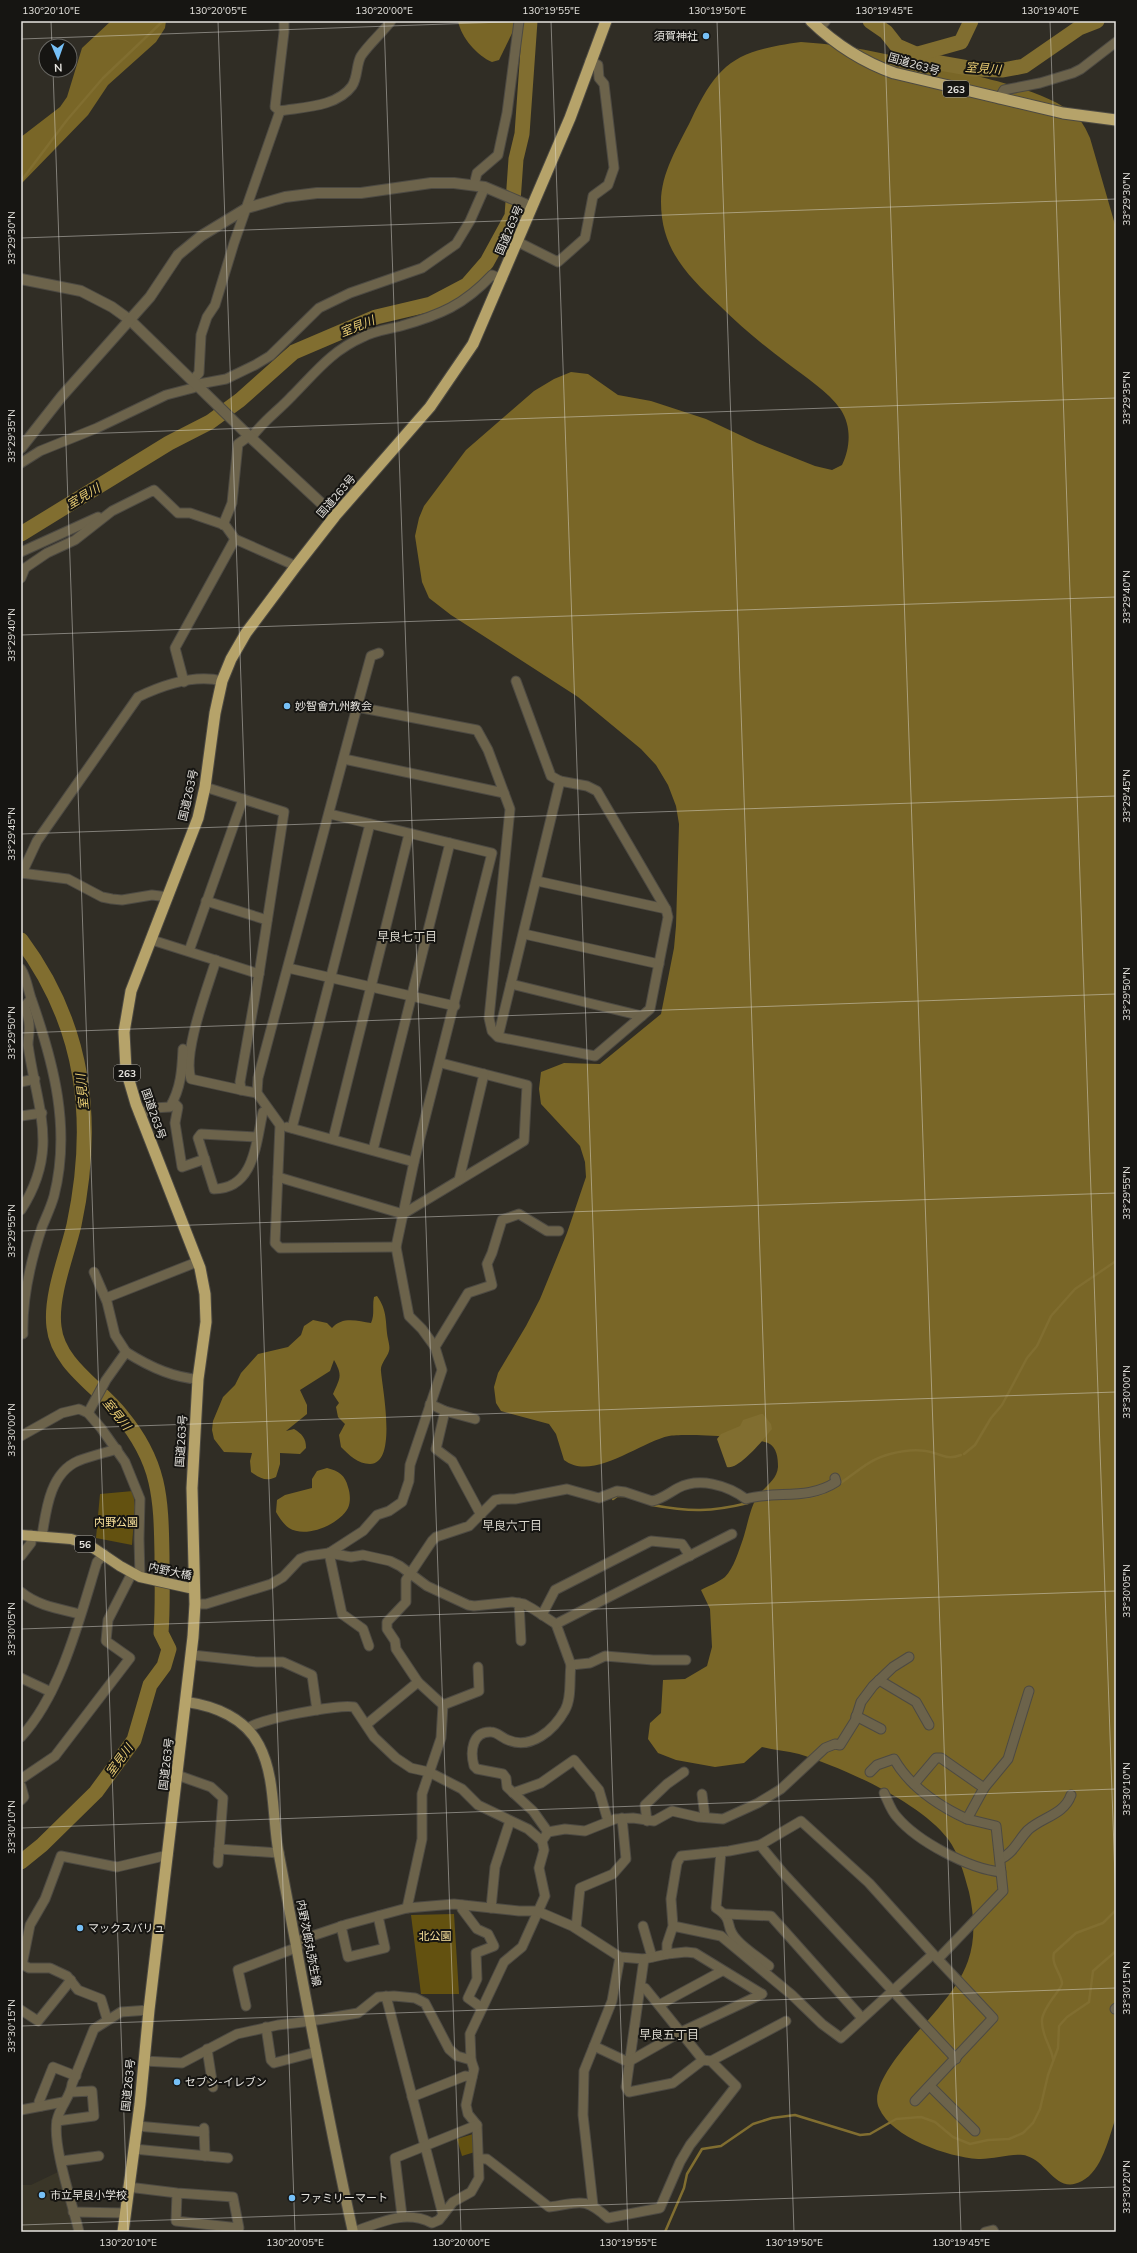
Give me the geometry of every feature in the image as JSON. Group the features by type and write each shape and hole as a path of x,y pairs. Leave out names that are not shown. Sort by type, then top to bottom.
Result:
{"highway":[{"name":"国道263号","path":"123,2232 137,2126 149,2010 192,1655 195,1604 192,1488 198,1379 206,1322 205,1294 197,1262 139,1114 126,1070 124,1032 131,991 198,818 205,787 215,713 222,681 246,634 296,566 335,516 430,407 472,344 502,279 570,118 606,21"},
{"name":"国道263号","path":"820,23 871,64 894,73 1063,113 1116,120"}],"main road":[{"name":"56","path":"26,1535 71,1540 89,1545 136,1575"},
{"name":"内野大橋","path":"136,1575 194,1589"},
{"name":"内野次郎丸弥生線","path":"187,1702 214,1708 228,1715 247,1729 259,1744 265,1760 279,1853 316,2052 352,2232"}],"street":[{"path":"284,21 275,107 280,111 331,101 340,97 352,86 361,56 392,21"},
{"path":"474,185 477,173 498,155 507,113 519,21"},
{"path":"999,99 1004,90 1040,83 1081,69 1116,42"},
{"path":"518,242 558,262 563,260 585,238 593,196 611,181 614,168 604,84 599,78 598,65 590,61"},
{"path":"21,463 40,451 97,428 166,395 193,388 199,373 201,335 206,317 216,305 280,111"},
{"path":"21,448 62,396 150,297 170,266 188,246 228,218 247,208 285,197 317,193 361,193 431,183 485,187 532,208"},
{"path":"195,383 226,379 270,356 319,308 350,293 422,268 447,253 462,236 485,187"},
{"path":"223,525 232,503 238,444 250,437 260,425 291,397 329,356 364,336 425,319 455,306 480,288 492,275 502,279"},
{"path":"21,279 81,291 112,307 130,320 218,404 250,437 335,516"},
{"path":"21,552 112,511 154,490 178,513 190,513 223,525 235,539 296,566"},
{"path":"21,578 25,568 47,553 75,540 112,511"},
{"path":"184,682 175,648 235,539"},
{"path":"379,653 370,656 330,814 258,1078 257,1093 280,1125 275,1243 280,1248 396,1247"},
{"path":"168,897 152,895 122,900 112,899 102,897 68,879 21,873 37,841 138,697 160,687 184,682 209,678 222,681"},
{"path":"357,707 477,730 488,750 510,808 504,855 489,1018 492,1031 498,1037 595,1056 650,1009 668,918 666,909 597,791 586,786 560,781 551,776 516,681"},
{"path":"344,759 504,793"},
{"path":"498,1037 560,781"},
{"path":"205,787 284,812 259,974 240,1082 241,1090"},
{"path":"189,951 242,799"},
{"path":"330,814 409,834 504,855"},
{"path":"292,1128 370,824"},
{"path":"333,1139 409,834"},
{"path":"373,1150 450,843"},
{"path":"329,1553 363,1531 377,1515 389,1512 402,1502 409,1481 410,1465 442,1370 435,1348 422,1329 409,1316 396,1247 414,1162 441,1062 492,853"},
{"path":"537,881 666,909"},
{"path":"206,901 267,920"},
{"path":"524,934 659,964"},
{"path":"152,940 259,974"},
{"path":"216,960 190,1047 189,1071 191,1078 257,1093"},
{"path":"288,968 454,1006"},
{"path":"21,969 52,1063 58,1092 62,1130 59,1169 54,1197 34,1257 23,1320 23,1334"},
{"path":"511,984 642,1016"},
{"path":"21,1210 32,1192 44,1148 42,1113 28,1044 29,1023 25,1006 31,999"},
{"path":"139,1114 153,1108 170,1107 177,1095 182,1076 183,1049"},
{"path":"278,1177 403,1214 524,1141 527,1085 441,1062"},
{"path":"459,1180 484,1074"},
{"path":"21,1082 36,1079"},
{"path":"173,1102 178,1107 175,1123 182,1167 205,1159"},
{"path":"257,1137 201,1134 198,1138 214,1189 222,1189 241,1179 252,1164 263,1112 268,1109"},
{"path":"21,1116 42,1113"},
{"path":"280,1125 414,1162"},
{"path":"435,1348 468,1293 492,1284 487,1264 502,1220 519,1214 547,1231 560,1231"},
{"path":"106,1298 197,1262"},
{"path":"94,1272 106,1298 115,1335 126,1352 154,1369 186,1379 198,1379"},
{"path":"88,1413 106,1380 126,1352"},
{"path":"430,1404 445,1412 475,1420"},
{"path":"21,1436 62,1413 79,1409 88,1413 117,1449 125,1462 140,1499 136,1575 108,1620 106,1641 130,1658 56,1756 35,1767 21,1778"},
{"path":"445,1412 436,1449 452,1461 481,1515"},
{"path":"42,1536 48,1501 61,1473 77,1462 117,1449"},
{"path":"407,1908 422,1839 422,1794 442,1733 443,1705 418,1682 396,1649 395,1641 387,1629 387,1622 406,1602 406,1580 436,1537 470,1526 495,1500 567,1489 599,1498 617,1492 625,1492 652,1501 683,1486 706,1483 726,1488 746,1499 760,1495 812,1493 825,1489 836,1482 836,1478"},
{"path":"556,1624 732,1534"},
{"path":"21,1556 31,1543 26,1535"},
{"path":"542,1615 556,1590 651,1541 682,1544 690,1556"},
{"path":"329,1553 342,1614 363,1629 369,1646"},
{"path":"195,1604 206,1604 271,1584 283,1577 300,1559 308,1556 329,1553 351,1557 363,1555 390,1561 411,1573 427,1586 468,1605 518,1603 556,1624 571,1665 569,1700 565,1710 544,1736 523,1743 509,1740 494,1732 480,1735 474,1743 471,1756 474,1766 503,1774 506,1778 507,1787 533,1811 548,1832"},
{"path":"21,1737 41,1711 51,1692 80,1614 97,1562 104,1554"},
{"path":"21,1592 28,1598 50,1607 80,1614"},
{"path":"518,1603 521,1641"},
{"path":"192,1655 257,1662 283,1662 312,1675 317,1710"},
{"path":"571,1665 590,1663 605,1656 653,1660 686,1660"},
{"path":"542,1840 548,1832 565,1829 585,1831 608,1821 622,1818 654,1821 672,1811 698,1817 723,1819 758,1803 781,1789 824,1748 835,1744 840,1745 850,1732 861,1702 879,1680 909,1657"},
{"path":"443,1705 479,1691 478,1667"},
{"path":"21,1678 51,1692"},
{"path":"879,1680 916,1702 929,1725"},
{"path":"367,1724 418,1682"},
{"path":"967,1819 984,1788 1008,1759 1029,1691"},
{"path":"247,1729 255,1724 317,1710 354,1707 367,1724 374,1737 396,1758 411,1768 429,1772 462,1789 478,1805 528,1829 542,1840 544,1850 539,1868 545,1896 522,1947 504,1962 470,2034 471,2060 474,2069 466,2105 468,2114 477,2125 479,2178 471,2192 453,2202 439,2220 432,2223 423,2219 402,2216 389,2218 352,2232"},
{"path":"856,1716 881,1729"},
{"path":"914,1784 936,1758 941,1758 984,1788"},
{"path":"673,1926 721,1936 792,1995 822,2024 841,2038 892,1991 936,1956 1004,1891 996,1826 967,1819 950,1811 902,1774 894,1759 877,1766 870,1772"},
{"path":"513,1793 541,1783 574,1760 599,1790 608,1821"},
{"path":"647,1821 645,1805 667,1784 684,1772"},
{"path":"177,1775 210,1787 223,1798 218,1863"},
{"path":"21,1786 24,1797 21,1800"},
{"path":"884,1793 895,1816 910,1831 973,1865 1001,1872"},
{"path":"702,1794 705,1817"},
{"path":"1000,1859 1017,1844 1028,1830 1050,1818 1068,1803 1071,1795"},
{"path":"576,1928 580,1888 613,1874 626,1859 622,1818"},
{"path":"491,1908 495,1867 510,1821"},
{"path":"667,1954 667,1944 673,1926 671,1899 676,1863 681,1856 690,1853 721,1852 760,1845 801,1821 869,1883 993,2018 915,2101"},
{"path":"760,1845 784,1874 956,2059"},
{"path":"219,1849 279,1853"},
{"path":"721,1852 716,1908 726,1914 771,1916 862,2018"},
{"path":"107,2019 101,1999 78,1990 71,1980 50,1968 29,1968 22,1965 30,1925 45,1899 61,1856 117,1867 168,1856"},
{"path":"462,1905 462,1909 477,1929 488,1934 494,1946 476,1953 477,1979 468,1998 482,2008"},
{"path":"246,2006 238,1970 340,1926 407,1908 462,1905 537,1911 576,1928 620,1957 648,1958 667,1954 686,1952 695,1953 722,1971 762,1994 681,2032 628,2062"},
{"path":"726,1914 729,1920 729,1929 737,1940 769,1966"},
{"path":"340,1926 348,1957 385,1948 378,1916"},
{"path":"643,1926 648,1958 641,1987 628,2062 626,2087 629,2092 673,2083 707,2060 786,2021"},
{"path":"593,2205 583,2115 584,2071 612,2001 620,1957"},
{"path":"659,2005 722,1971"},
{"path":"21,2010 38,2021 71,1980"},
{"path":"479,2159 488,2159 549,2207 586,2202 593,2205 608,2218 660,2208 690,2145 736,2086 707,2060 681,2032 645,1988 641,1987"},
{"path":"144,2061 182,2063 237,2034 266,2027 311,2022 358,2013 378,1997 386,1996 422,2000 449,2049 457,2056 471,2060"},
{"path":"386,1996 443,2215"},
{"path":"79,2232 57,2140 57,2121 63,2102 72,2092 76,2076 94,2029 107,2019 121,2012 149,2010"},
{"path":"266,2027 271,2060 274,2063 316,2052"},
{"path":"594,2046 628,2062"},
{"path":"207,2049 213,2087"},
{"path":"42,2106 39,2102 53,2067 76,2076"},
{"path":"412,2097 465,2076 472,2077"},
{"path":"930,2086 975,2131"},
{"path":"57,2121 94,2116 92,2090 72,2092"},
{"path":"21,2110 63,2102"},
{"path":"402,2216 395,2158 477,2125"},
{"path":"137,2126 204,2129 205,2156"},
{"path":"134,2149 228,2158"},
{"path":"62,2161 99,2156"},
{"path":"128,2187 177,2193 233,2197 239,2228 176,2222 177,2193"},
{"path":"73,2212 125,2213"},
{"path":"985,2232 993,2230 994,2232"}],"shaded area":[{"path":"111,21 166,21 165,28 156,42 108,85 88,115 21,184 21,137 60,107 67,97 73,78 78,78 78,61 82,48"},
{"path":"458,21 518,21 499,60 492,62 475,51 470,45 462,33"},
{"path":"801,42 843,46 885,54 994,80 1024,89 1065,107 1080,120 1090,138 1116,228 1116,2117 1104,2153 1095,2170 1082,2181 1073,2184 1065,2184 1059,2181 1041,2164 1027,2156 1016,2155 978,2159 937,2150 908,2137 886,2119 879,2108 877,2097 888,2069 910,2040 952,1991 963,1973 971,1953 973,1918 971,1900 967,1885 961,1864 952,1845 935,1825 900,1799 858,1777 799,1754 762,1747 744,1763 715,1767 676,1760 658,1753 648,1739 650,1723 661,1713 663,1680 685,1679 707,1666 712,1647 710,1609 701,1590 725,1577 734,1564 753,1504 777,1472 777,1457 773,1447 768,1443 749,1439 719,1436 677,1435 657,1440 602,1464 575,1466 564,1460 556,1434 549,1424 501,1411 496,1403 494,1387 498,1373 540,1299 567,1233 586,1177 585,1162 580,1146 541,1104 539,1089 541,1072 564,1063 600,1064 661,1014 674,948 679,824 676,806 668,785 656,765 641,749 578,697 451,615 429,598 422,582 415,536 419,518 424,506 466,450 534,391 554,379 571,372 588,374 618,395 651,401 706,419 757,443 815,466 832,470 842,465 847,452 849,438 845,417 836,403 823,390 752,336 697,284 678,261 671,248 662,219 662,191 667,170 701,100 711,84 732,62 745,55 760,50"},
{"path":"377,1296 381,1301 385,1312 389,1348 388,1354 381,1368 385,1407 386,1439 384,1452 379,1461 366,1464 358,1461 341,1447 339,1435 345,1424 338,1417 336,1407 339,1403 333,1394 340,1377 339,1370 334,1360 330,1371 300,1390 307,1405 307,1414 286,1431 294,1429 299,1433 304,1439 306,1448 300,1454 280,1453 280,1464 276,1477 263,1479 251,1472 250,1461 252,1453 224,1452 214,1439 212,1430 213,1421 223,1397 235,1385 241,1373 258,1354 288,1347 301,1335 304,1326 313,1320 327,1323 332,1328 340,1322 350,1320 371,1323 374,1297"},
{"path":"763,1414 771,1424 772,1429 758,1446 744,1459 732,1467 727,1467 717,1439 721,1434 740,1426 743,1420"},
{"path":"327,1468 338,1472 345,1479 350,1494 350,1503 348,1508 338,1519 322,1528 304,1532 289,1528 283,1523 276,1512 277,1500 285,1495 312,1488 312,1479 317,1471"},
{"name":"市立早良小学校","path":"58,2172 75,2232 21,2232 21,2185 31,2185"}],"green space":[{"name":"内野公園","path":"133,1491 135,1507 132,1545 96,1538 100,1494"},
{"name":"北公園","path":"454,1914 459,1994 421,1994 411,1915"},
{"path":"473,2134 478,2151 462,2156 457,2139"}],"waterway":[{"path":"21,181 67,120 103,78 163,21"},
{"name":"室見川","path":"21,534 169,443 210,422 240,400 294,352 376,317 431,304 467,285 487,262 512,216 516,159 522,134 530,21"},
{"name":"室見川","path":"870,21 886,32 897,46 934,62 974,69 1003,70 1024,66 1079,28 1097,21"},
{"path":"918,54 961,42 971,21"},
{"name":"室見川","path":"21,940 43,973 59,1006 72,1041 80,1076 84,1112 84,1149 81,1186 74,1225 54,1302 54,1327 57,1341 63,1353 81,1375 121,1415 134,1432 151,1465 156,1481 161,1515 161,1633 169,1649 164,1666 150,1685 134,1740 96,1792 42,1845 21,1862"},
{"path":"964,1454 975,1445 991,1418 1002,1405 1027,1358 1037,1346 1051,1316 1075,1289 1116,1261"},
{"path":"800,1498 825,1492 867,1464 890,1454 903,1451 921,1450 947,1457 956,1457 961,1455"},
{"path":"613,1499 617,1496 625,1496"},
{"path":"652,1505 678,1509 700,1510 723,1508 748,1503"},
{"path":"1053,2059 1043,2031 1042,2020 1049,2003 1062,1983 1055,1965 1053,1957 1054,1953 1076,1933 1103,1923 1116,1910"},
{"path":"665,2232 684,2188 687,2174 702,2149 721,2146 753,2124 772,2118 795,2115 860,2135 870,2134 896,2119 921,2117 935,2122 953,2137 970,2144 988,2140 1009,2139 1023,2133 1033,2123 1040,2109 1048,2075 1058,2048 1059,2026 1067,2017 1089,2002 1093,1971 1116,1951"}],"place":[{"name":"須賀神社","path":"706,36"},
{"name":"妙智會九州教会","path":"287,706"},
{"name":"マックスバリュ","path":"80,1928"},
{"name":"セブン-イレブン","path":"177,2082"},
{"name":"市立早良小学校","path":"42,2195"},
{"name":"ファミリーマート","path":"292,2198"}],"district":[{"name":"早良七丁目","path":"407,936"},
{"name":"早良六丁目","path":"512,1525"},
{"name":"早良五丁目","path":"669,2034"}]}
